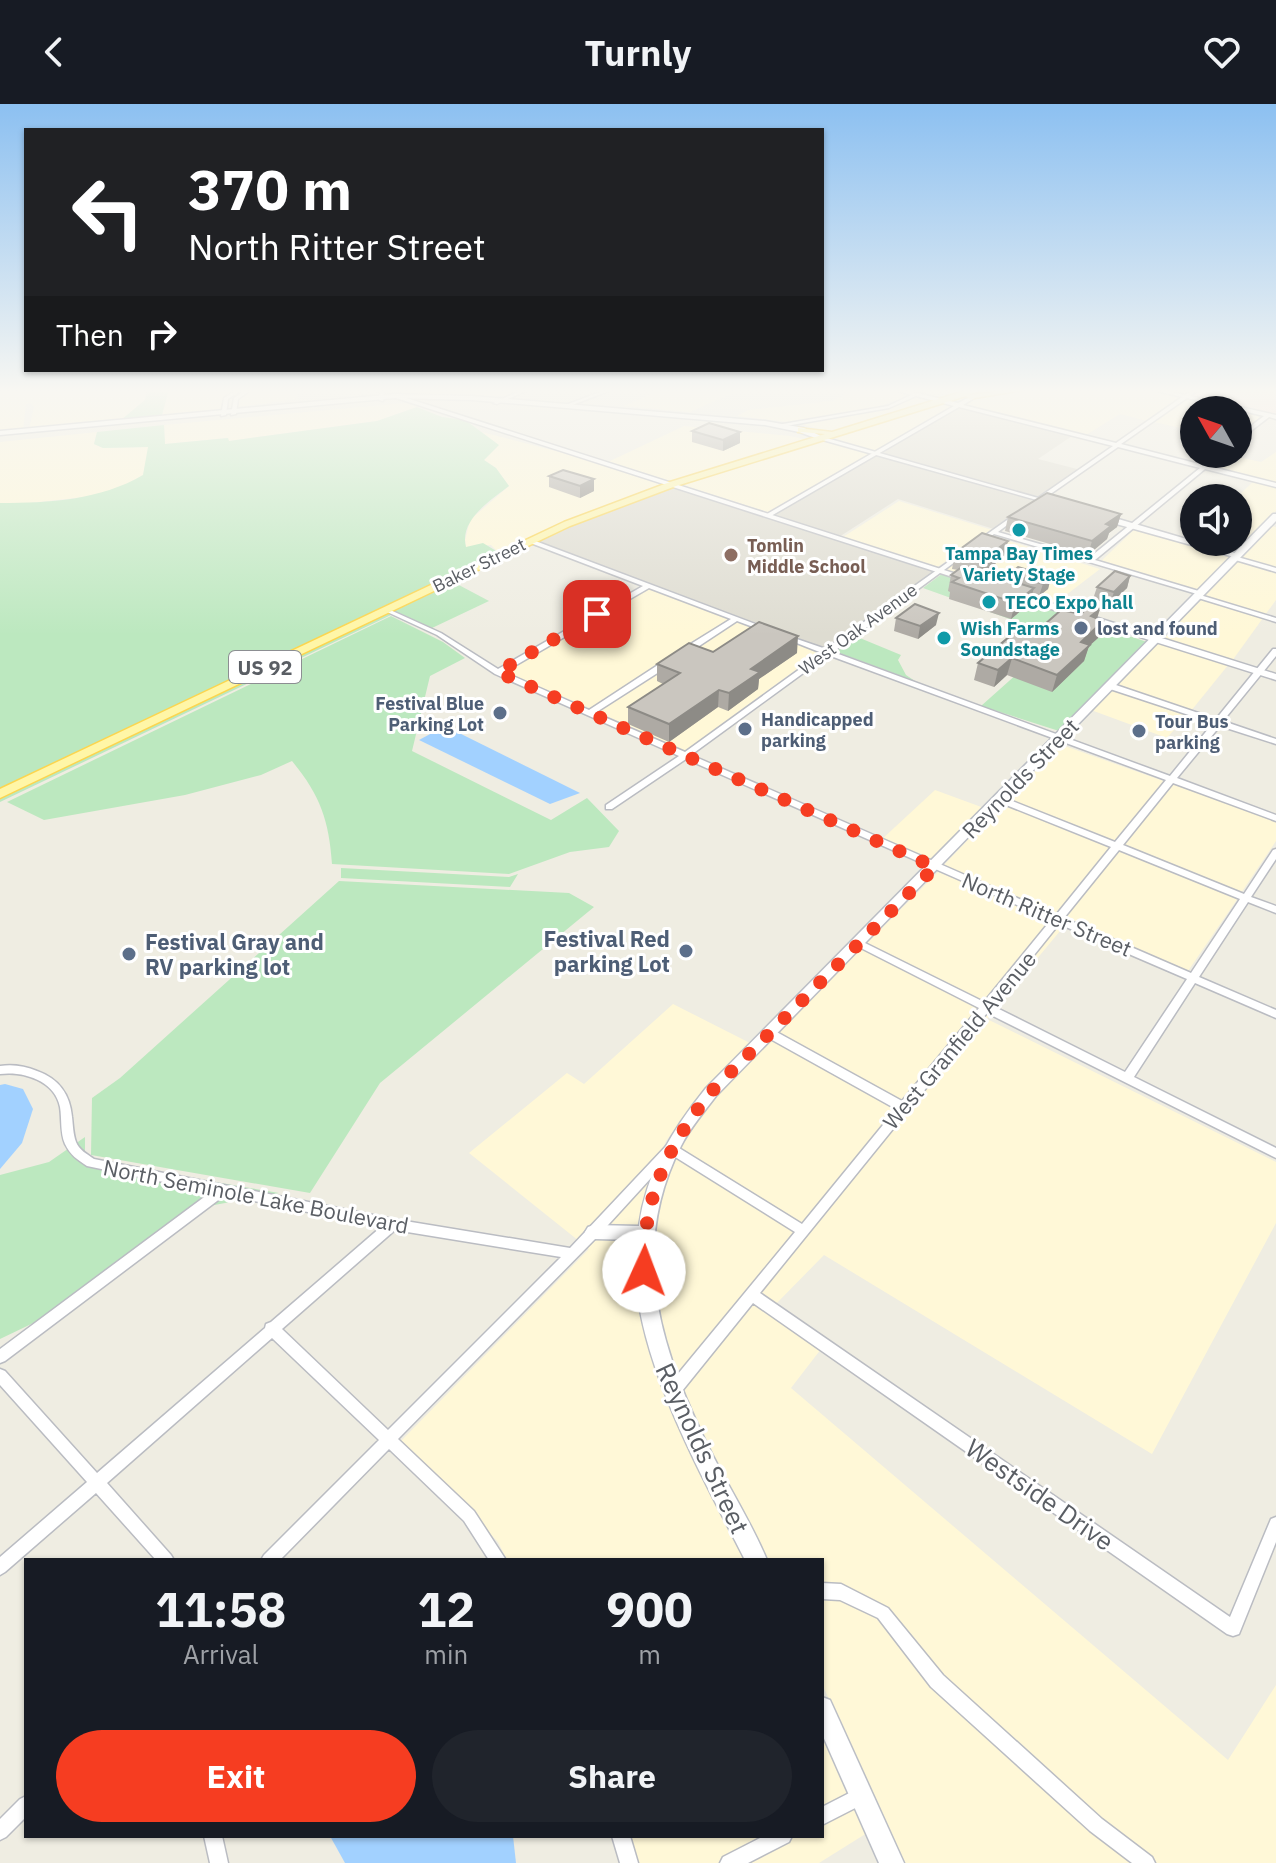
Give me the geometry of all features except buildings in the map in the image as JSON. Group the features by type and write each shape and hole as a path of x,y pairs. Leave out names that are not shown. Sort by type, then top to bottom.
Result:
{"main road":[{"name":"Baker Street","path":"0,794 530,541 592,514 715,471"},
{"name":"Reynolds Street","path":"755,1558 673,1391 651,1326 645,1288 645,1233 657,1181 671,1148 711,1092 935,867 1235,557 1273,522"},
{"path":"594,1232 645,1233"},
{"path":"824,1713 892,1863"}],"street":[{"path":"633,471 976,582"},
{"path":"769,515 845,471"},
{"path":"940,471 1067,507"},
{"name":"West Oak Avenue","path":"609,807 686,755 938,570 1080,471"},
{"path":"1090,561 1200,471"},
{"path":"1225,471 1276,485"},
{"path":"1094,514 1276,570"},
{"path":"993,532 1276,620"},
{"path":"530,541 1276,818"},
{"path":"498,672 647,586"},
{"path":"1002,590 1276,677"},
{"name":"North Ritter Street","path":"386,610 446,638 498,672 935,867 1060,918 1276,1014"},
{"path":"591,712 736,619"},
{"name":"West Granfield Avenue","path":"673,1391 754,1296 903,1107 1276,651"},
{"path":"1110,686 1276,742"},
{"path":"999,799 1276,910"},
{"path":"1127,1078 1276,852"},
{"path":"858,943 1276,1153"},
{"path":"769,1033 903,1107"},
{"name":"North Seminole Lake Boulevard","path":"0,1070 21,1070 42,1077 63,1093 67,1105 69,1146 77,1157 91,1163 393,1224 572,1254"},
{"path":"671,1148 803,1231"},
{"name":"Reynolds Street","path":"271,1558 594,1232 671,1148"},
{"path":"0,1357 223,1190"},
{"path":"0,1567 393,1224"},
{"name":"Westside Drive","path":"754,1296 1233,1628 1275,1530"},
{"path":"271,1328 469,1516 497,1558"},
{"path":"0,1375 164,1558"},
{"path":"824,1591 841,1592 883,1613 937,1681 1096,1825 1146,1863"},
{"path":"824,1815 861,1796"},
{"path":"0,1831 24,1807"},
{"path":"213,1838 219,1863"},
{"path":"622,1838 629,1863"},
{"path":"729,1863 779,1838"}],"shaded area":[{"path":"0,471 144,471 143,475 120,488 93,496 0,503"},
{"path":"498,471 627,471 668,484 599,509 498,552 491,545 466,547 470,520 509,486"},
{"path":"638,471 708,471 673,482"},
{"path":"722,471 839,471 768,512 679,484"},
{"name":"Tomlin Middle School","path":"844,471 1079,471 997,530 898,499 839,537 938,570 826,652 530,541 673,484 769,514"},
{"path":"1229,471 1276,471 1276,483"},
{"path":"1255,480 1276,486 1276,511 1252,535 1252,484"},
{"path":"899,501 992,530 936,568 843,537"},
{"path":"1271,526 1276,527 1276,568 1239,558 1252,556 1252,545"},
{"path":"1136,528 1180,540 1180,556 1231,556 1197,591 1100,562"},
{"path":"992,536 1100,569 1053,605 944,570"},
{"path":"1237,561 1276,571 1276,600 1265,615 1203,596"},
{"path":"648,588 730,619 590,708 505,672"},
{"path":"1200,599 1263,618 1232,661 1162,639"},
{"path":"737,621 820,652 685,751 598,712"},
{"path":"1159,642 1229,664 1191,711 1116,685"},
{"path":"1113,689 1188,714 1167,738 1091,710"},
{"path":"1062,745 1276,821 1276,841 1241,893 1007,799"},
{"path":"935,790 984,808 933,862 881,840"},
{"path":"1002,804 1238,898 1188,971 943,866"},
{"path":"938,872 1071,927 1065,925 996,1008 867,943"},
{"path":"861,949 990,1014 987,1019 1276,1162 1276,1223 1152,1454 824,1255 772,1308 828,1340 791,1388 1228,1760 1276,1685 1276,1863 904,1863 824,1688 824,1558 764,1558 680,1389 666,1353 653,1289 653,1234 664,1183 677,1151 717,1095"},
{"path":"673,1004 750,1043 705,1089 666,1141 650,1179 639,1227 587,1226 587,1238 637,1240 637,1288 651,1356 665,1394 745,1558 506,1558 498,1542 401,1441 589,1249 469,1153 567,1073 584,1084"},
{"path":"824,1736 867,1833 819,1863 629,1863 622,1838 824,1838"}],"green space":[{"path":"144,471 498,471 509,486 478,512 465,537 466,547 483,543 498,552 0,791 0,503 92,495 143,475"},
{"path":"943,573 1147,642 1059,731 981,706 1044,650 1019,640 1032,627 923,588"},
{"path":"448,583 457,584 489,601 432,628 392,610"},
{"path":"386,612 391,615 0,802 0,797"},
{"path":"391,616 443,642 465,658 430,676 412,751 551,820 587,798 619,831 609,847 570,852 509,874 332,864 321,809 310,785 292,761 261,775 185,795 44,820 7,802"},
{"path":"855,636 901,655 898,660 906,675 915,681 834,651"},
{"path":"341,868 509,877 518,874 510,887 341,878"},
{"path":"339,881 569,893 594,907 380,1083 310,1193 91,1155 92,1098 120,1078"},
{"path":"85,1137 85,1156 88,1160 279,1193 209,1206 75,1303 0,1339 0,1175 49,1162"}],"water":[{"path":"445,726 580,793 550,804 419,740"},
{"path":"0,1085 23,1089 33,1109 22,1143 0,1169"},
{"path":"331,1838 513,1838 516,1863 345,1863"}],"place":[{"name":"Tampa Bay Times Variety Stage","path":"1019,530"},
{"name":"Tomlin Middle School","path":"731,555"},
{"name":"TECO Expo hall","path":"989,602"},
{"name":"lost and found","path":"1081,628"},
{"name":"Wish Farms Soundstage","path":"944,638"},
{"name":"Festival Blue Parking Lot","path":"500,713"},
{"name":"Handicapped parking","path":"745,729"},
{"name":"Tour Bus parking","path":"1139,731"},
{"name":"Festival Red parking Lot","path":"686,951"},
{"name":"Festival Gray and RV parking lot","path":"129,954"}],"route":[{"path":"597,614 498,672 935,867 711,1092 688,1121 671,1148 657,1181 645,1233 644,1271"}]}
